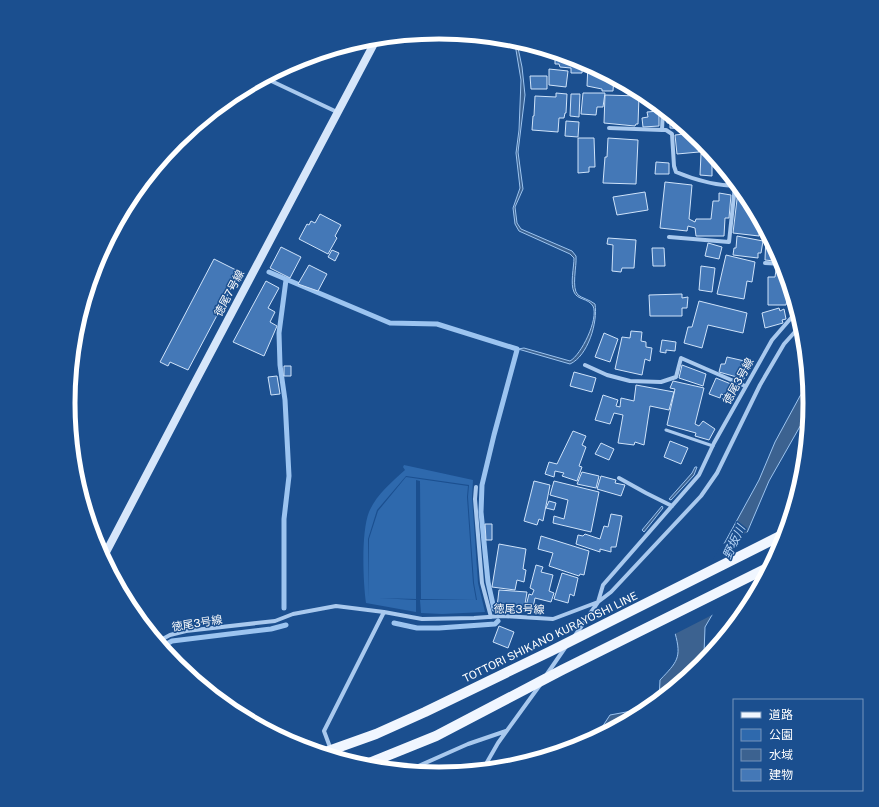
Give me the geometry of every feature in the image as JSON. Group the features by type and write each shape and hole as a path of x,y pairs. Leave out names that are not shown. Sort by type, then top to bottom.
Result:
{"main road":[{"name":"TOTTORI SHIKANO KURAYOSHI LINE","path":"328,751 376,734 432,708 551,651 779,537"},
{"path":"372,762 436,736 562,670 764,568"}],"street":[{"name":"徳尾7号線","path":"107,551 372,45"},
{"path":"271,81 337,112"},
{"path":"662,115 662,130"},
{"path":"609,128 666,130 672,134 674,166 676,172 725,186 732,186"},
{"path":"669,237 729,242 736,192"},
{"path":"765,263 776,264"},
{"name":"徳尾3号線","path":"162,640 186,631 275,621 293,614 336,606 384,612 422,619 502,616 553,619 598,602 603,585 699,475 745,386 772,340 793,315"},
{"path":"485,765 498,743 598,602 611,592 701,496 716,473 784,344 797,330"},
{"path":"585,365 607,375 630,381 661,382 676,377 681,358 745,386"},
{"path":"620,478 672,506"},
{"path":"476,487 475,498 482,583 491,617"},
{"path":"332,752 324,731 384,612"},
{"path":"416,767 468,744 507,731"}],"lane":[{"path":"666,430 713,446"}],"green space":[{"path":"404,465 473,480 472,497 478,583 485,612 442,614 421,613 420,600 476,600 421,599 420,481 416,480 416,599 379,598 416,600 416,612 366,603 363,557 366,521 376,500 405,470 403,467","holes":["406,476 469,485 468,497 476,600 473,583 467,497 468,486 406,477 378,511 369,539 369,598 368,539 377,510"]}],"water":[{"path":"515,47 518,48 522,67 525,95 518,152 523,189 515,207 517,223 521,229 572,251 576,256 576,292 578,295 595,304 595,320 587,346 582,354 570,364 518,349 524,348 570,361 579,352 588,336 594,312 591,303 575,295 572,280 574,258 570,254 519,231 515,224 513,208 520,188 516,153 519,130 521,80"},
{"name":"野坂川","path":"803,391 803,421 769,481 712,615 705,627 704,654 680,678 659,694 660,680 674,664 678,654 675,633 759,480 775,442"},
{"path":"695,467 697,467 694,475 671,500 669,499 692,473"},
{"path":"662,506 663,508 644,532 642,530"},
{"path":"637,710 600,731 610,715"}],"pier":[{"path":"750,531 714,614 673,635 673,632 721,545"}],"building":[{"path":"553,58 557,58 582,69 582,73 571,73 571,68 560,67 559,64 555,64 555,59"},
{"path":"549,69 568,71 566,87 549,85"},
{"path":"588,71 614,84 613,91 602,91 602,89 587,86"},
{"path":"530,76 547,76 547,89 531,89"},
{"path":"556,93 567,94 566,113 564,118 559,118 558,132 532,130 535,96 556,97"},
{"path":"583,93 605,93 603,107 597,107 596,115 581,114"},
{"path":"571,94 580,94 579,117 570,116"},
{"path":"605,95 635,96 639,98 638,124 635,126 604,123"},
{"path":"657,111 659,113 659,126 643,127 642,118 648,117 647,112"},
{"path":"667,119 679,129 670,128 670,123 667,123"},
{"path":"566,121 579,122 578,137 565,136"},
{"path":"685,134 699,148 699,152 677,154 675,135"},
{"path":"578,138 594,138 595,167 589,167 589,172 578,173"},
{"path":"608,138 638,140 636,184 603,183"},
{"path":"701,154 705,154 712,161 712,176 700,175"},
{"path":"656,162 669,163 669,174 655,174"},
{"path":"665,182 692,185 689,219 695,222 696,219 711,219 713,201 719,201 719,193 731,195 729,218 725,218 724,236 696,236 695,228 688,226 687,231 660,228"},
{"path":"645,192 648,210 617,215 613,197"},
{"path":"738,194 760,230 759,236 733,233"},
{"path":"320,214 341,225 335,236 337,238 328,254 299,239 307,224 309,225 311,221 315,223"},
{"path":"737,236 763,241 761,253 758,253 758,258 733,255 734,248 736,248"},
{"path":"608,238 636,240 634,268 622,268 621,272 612,271 613,245 607,244"},
{"path":"766,242 775,261 765,260"},
{"path":"708,243 722,247 719,259 705,256"},
{"path":"281,247 301,257 290,278 270,268"},
{"path":"652,248 664,248 665,266 653,266"},
{"path":"332,250 339,253 335,261 328,257"},
{"path":"726,255 755,262 752,282 747,281 744,299 717,294"},
{"path":"214,259 240,272 188,370 170,362 168,366 160,362"},
{"path":"309,265 327,274 318,291 298,284"},
{"path":"701,266 715,268 712,292 699,290"},
{"path":"776,270 778,270 789,300 787,300 786,305 768,305 768,277 775,277"},
{"path":"266,281 279,288 268,308 275,312 270,322 277,326 264,356 233,342"},
{"path":"682,294 682,298 688,297 687,308 682,308 682,316 650,316 649,295"},
{"path":"699,301 747,313 743,333 708,325 702,348 684,343 688,327 692,327"},
{"path":"779,308 780,311 784,309 786,319 782,320 783,323 765,328 762,313"},
{"path":"631,331 642,332 641,341 646,342 646,347 652,348 650,361 645,359 642,375 615,369 622,337 630,338"},
{"path":"604,333 618,339 610,362 595,357"},
{"path":"662,340 676,342 675,351 666,350 666,353 660,352"},
{"path":"727,357 749,362 744,379 719,372 721,364 725,364"},
{"path":"682,365 706,374 703,386 679,378"},
{"path":"284,366 291,366 291,376 284,376"},
{"path":"574,372 596,378 592,392 570,386"},
{"path":"277,376 280,394 271,395 268,377"},
{"path":"716,378 731,384 727,396 721,394 720,398 709,394"},
{"path":"673,381 704,388 695,424 699,426 703,421 715,429 709,440 695,436 696,433 667,425 675,389 670,388"},
{"path":"636,385 674,392 669,410 650,406 644,445 635,442 634,445 618,443 623,415 614,413 610,424 595,420 603,395 618,400 616,406 620,407 621,398 634,401"},
{"path":"573,431 586,436 582,445 586,447 579,466 582,467 577,481 562,476 564,473 555,471 554,477 545,474 549,462 557,464"},
{"path":"670,441 688,448 681,464 664,457"},
{"path":"601,443 614,449 609,460 595,454"},
{"path":"582,472 599,476 596,488 577,484"},
{"path":"601,476 616,480 615,483 625,485 621,496 597,489"},
{"path":"534,481 550,485 543,521 539,519 537,525 524,521"},
{"path":"554,481 599,492 591,532 553,523 554,516 564,519 568,500 550,495"},
{"path":"549,501 556,503 554,510 546,508"},
{"path":"611,514 622,516 616,547 611,547 611,552 600,549 600,552 576,544 578,535 583,536 585,534 600,539 604,526 608,527"},
{"path":"485,524 492,524 492,540 486,540"},
{"path":"541,536 589,551 584,575 580,574 579,576 549,566 553,553 538,549"},
{"path":"499,544 526,549 523,569 526,570 524,582 517,580 515,590 492,587"},
{"path":"536,565 543,567 541,572 553,575 549,591 554,593 551,602 535,598 533,608 526,606 529,594 532,595 534,590 530,588"},
{"path":"562,573 578,578 574,596 570,594 568,603 554,599"},
{"path":"499,590 527,592 524,610 497,607"},
{"path":"499,626 514,632 508,648 493,642"}],"waterway":[{"path":"269,272 390,323 437,324 517,349"},
{"path":"284,608 284,519 289,476 285,400 280,365 279,333 286,280"},
{"path":"494,609 488,582 481,512 482,485 517,350"},
{"path":"394,623 417,628 439,628 495,624 498,621"},
{"path":"166,645 172,641 271,629 286,625"}]}
